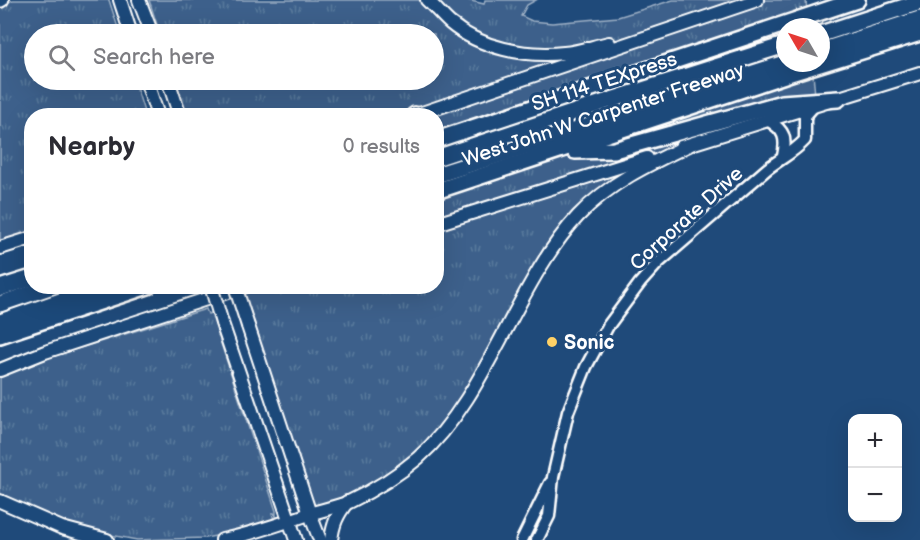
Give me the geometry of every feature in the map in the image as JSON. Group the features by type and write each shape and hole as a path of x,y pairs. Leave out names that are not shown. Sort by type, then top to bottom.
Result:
{"highway":[{"name":"West John W Carpenter Freeway","path":"801,18 856,0"},
{"path":"830,31 920,2"},
{"path":"830,48 920,19"},
{"name":"West John W Carpenter Freeway","path":"444,137 776,26"},
{"path":"614,99 776,27"},
{"name":"West John W Carpenter Freeway","path":"444,188 791,73 920,33"},
{"name":"SH 114 TEXpress","path":"444,155 776,48"},
{"name":"SH 114 TEXpress","path":"444,172 776,66"},
{"path":"560,151 614,150 782,103 838,99"},
{"path":"0,288 24,280"},
{"path":"0,304 29,294"},
{"path":"0,322 80,294"},
{"path":"0,335 123,294"}],"main road":[{"path":"120,0 128,24"},
{"path":"140,0 148,24"},
{"path":"427,0 450,22 477,39 503,48 532,54 566,53 664,26 691,23"},
{"path":"723,11 742,0"},
{"path":"435,108 757,0"},
{"path":"444,222 920,73"},
{"path":"149,90 155,108"},
{"path":"171,90 177,108"},
{"path":"222,540 250,534 347,502 388,481 418,457 438,437 470,392 561,236 579,214 636,170 689,145"},
{"path":"0,248 24,240"},
{"path":"213,294 296,540"},
{"path":"0,370 45,352 222,294"},
{"path":"238,294 320,540"},
{"path":"0,501 63,528 106,540"},
{"path":"332,540 337,515 347,502"}],"street":[{"name":"Corporate Drive","path":"537,540 549,516 553,477 568,412 586,367 608,326 623,304 658,263 783,156 795,151 805,140 806,116 812,108"},
{"path":"769,121 780,128 784,135 786,145 783,156"},
{"name":"Corporate Drive","path":"522,540 553,477"}],"green space":[{"path":"13,0 109,0 117,24 24,24 24,90 137,90 143,108 24,108 24,235 0,243 0,6"},
{"path":"149,0 467,0 484,4 485,0 536,0 527,5 521,16 532,21 552,23 618,17 673,0 806,0 807,18 776,18 776,72 813,72 815,95 709,131 611,184 529,277 449,420 387,480 311,511 242,294 444,294 444,108 183,108 177,90 444,90 444,24 157,24"},
{"path":"206,309 208,314 211,313 276,511 276,516 272,513 274,520 205,538 137,540 79,529 0,496 0,377 22,366"}],"place":[{"name":"Sonic","path":"552,342"}]}
